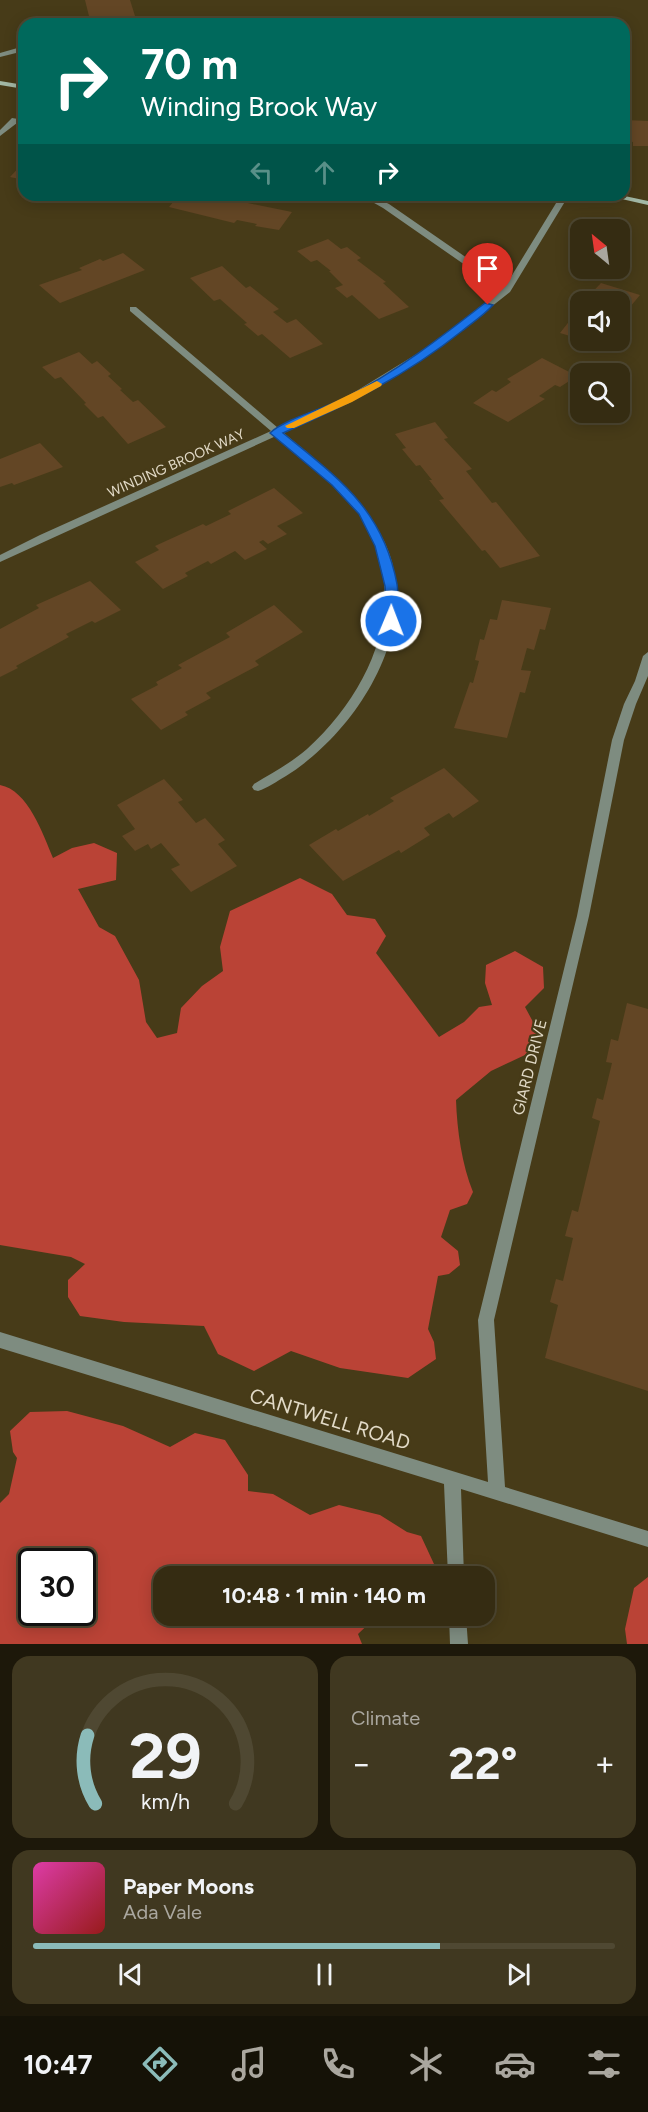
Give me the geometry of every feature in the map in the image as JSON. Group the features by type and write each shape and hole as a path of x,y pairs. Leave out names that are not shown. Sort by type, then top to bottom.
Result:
{"street":[{"path":"0,55 18,50"},
{"path":"0,83 18,86"},
{"path":"0,134 15,120 18,121"},
{"path":"630,199 648,203"},
{"path":"376,201 507,290"},
{"name":"WINDING BROOK WAY","path":"0,559 348,400 396,373 436,346 507,290 561,201"},
{"path":"133,309 336,482 364,512 381,546 391,586 391,621 382,653 368,684 346,716 310,753 258,787"},
{"name":"GIARD DRIVE","path":"497,1493 486,1320 583,916 618,740 630,704 641,681 648,656"},
{"name":"CANTWELL ROAD","path":"0,1340 648,1539"},
{"path":"452,1479 456,1566"},
{"path":"458,1626 459,1644"}],"shaded area":[{"path":"0,785 19,795 26,804 53,858 72,848 94,843 117,853 116,880 78,889 99,927 115,936 139,980 146,1022 157,1038 177,1033 181,1008 202,986 223,971 220,947 230,911 300,878 332,894 347,915 375,919 386,936 376,953 439,1037 464,1022 479,1007 492,1005 485,983 486,965 515,951 543,967 544,988 525,1007 538,1039 525,1055 491,1071 456,1100 461,1147 473,1192 467,1204 450,1210 441,1237 458,1251 460,1265 449,1274 438,1276 428,1329 434,1342 436,1359 408,1378 340,1368 291,1351 254,1371 218,1354 204,1326 124,1322 80,1316 68,1297 68,1280 85,1264 71,1257 0,1245"},
{"path":"67,1411 123,1426 170,1447 195,1433 225,1440 248,1475 248,1491 273,1494 310,1515 339,1505 380,1515 407,1532 421,1536 434,1564 433,1566 153,1566 153,1626 366,1626 358,1634 362,1644 0,1644 0,1503 9,1494 17,1458 13,1452 10,1431 30,1412"},
{"path":"648,1577 648,1644 627,1644 625,1629 634,1588"}],"building":[{"path":"85,0 130,0 135,16 112,18 90,18"},
{"path":"630,120 648,121 648,146 633,146 633,142 630,142"},
{"path":"18,168 18,179 10,177"},
{"path":"174,201 238,201 292,212 279,230 237,220 234,223 169,207"},
{"path":"328,239 341,249 347,247 361,258 357,260 386,282 383,283 409,307 379,319 352,295 347,298 335,288 343,285 329,271 331,271 317,260 311,262 297,251"},
{"path":"123,253 145,270 60,303 39,285 82,270 79,268 100,259 103,261"},
{"path":"222,266 246,288 250,286 279,309 273,312 287,323 296,319 323,344 290,358 262,334 258,336 220,299 214,301 190,278"},
{"path":"601,283 627,291 593,291"},
{"path":"630,292 640,295 630,307"},
{"path":"570,320 570,336 560,333"},
{"path":"79,352 92,364 97,361 111,374 108,376 122,389 120,390 133,402 138,400 166,427 128,444 103,416 98,418 84,404 86,403 61,377 55,379 42,367"},
{"path":"542,358 570,372 570,381 560,387 555,385 539,396 545,399 508,422 473,403 492,390 496,392 511,382 507,379"},
{"path":"435,422 448,438 444,439 472,469 466,471 492,503 496,502 540,556 500,568 485,550 482,551 439,500 444,499 429,480 432,480 420,465 416,466 402,449 406,448 395,434"},
{"path":"40,443 63,467 14,485 12,483 0,487 0,459"},
{"path":"274,488 303,513 277,526 287,534 268,544 263,540 259,542 267,549 245,560 235,551 211,564 208,561 185,573 188,576 163,589 135,562 159,550 155,546 231,514 228,511"},
{"path":"90,581 121,610 66,634 69,637 0,677 0,629 39,608 36,605"},
{"path":"502,600 551,608 545,630 540,629 534,650 527,648 521,670 531,671 525,693 520,692 507,738 454,728 470,682 473,683 479,661 475,660 480,639 484,640 490,619 497,620"},
{"path":"274,605 303,632 255,661 259,665 206,693 211,698 185,712 188,715 161,730 131,699 158,685 156,682 182,668 178,665 230,637 226,633"},
{"path":"444,768 479,801 453,818 449,813 424,828 430,835 401,853 399,850 343,881 309,845 336,829 338,831 368,814 369,816 394,801 390,798"},
{"path":"164,779 183,800 178,802 196,823 205,818 225,840 218,844 237,866 191,892 171,869 180,865 161,843 151,849 148,844 135,851 122,836 135,829 117,805"},
{"path":"627,1003 648,1009 648,1391 545,1358 558,1305 550,1302 556,1279 563,1281 573,1238 565,1236 572,1210 578,1212 600,1121 592,1118 597,1098 603,1100 612,1063 606,1062 611,1039 618,1041"}],"slow traffic":[{"path":"290,426 348,400 377,384"}],"route":[{"path":"391,621 391,586 381,546 364,512 336,482 276,433 348,400 396,373 436,346 488,305"}]}
